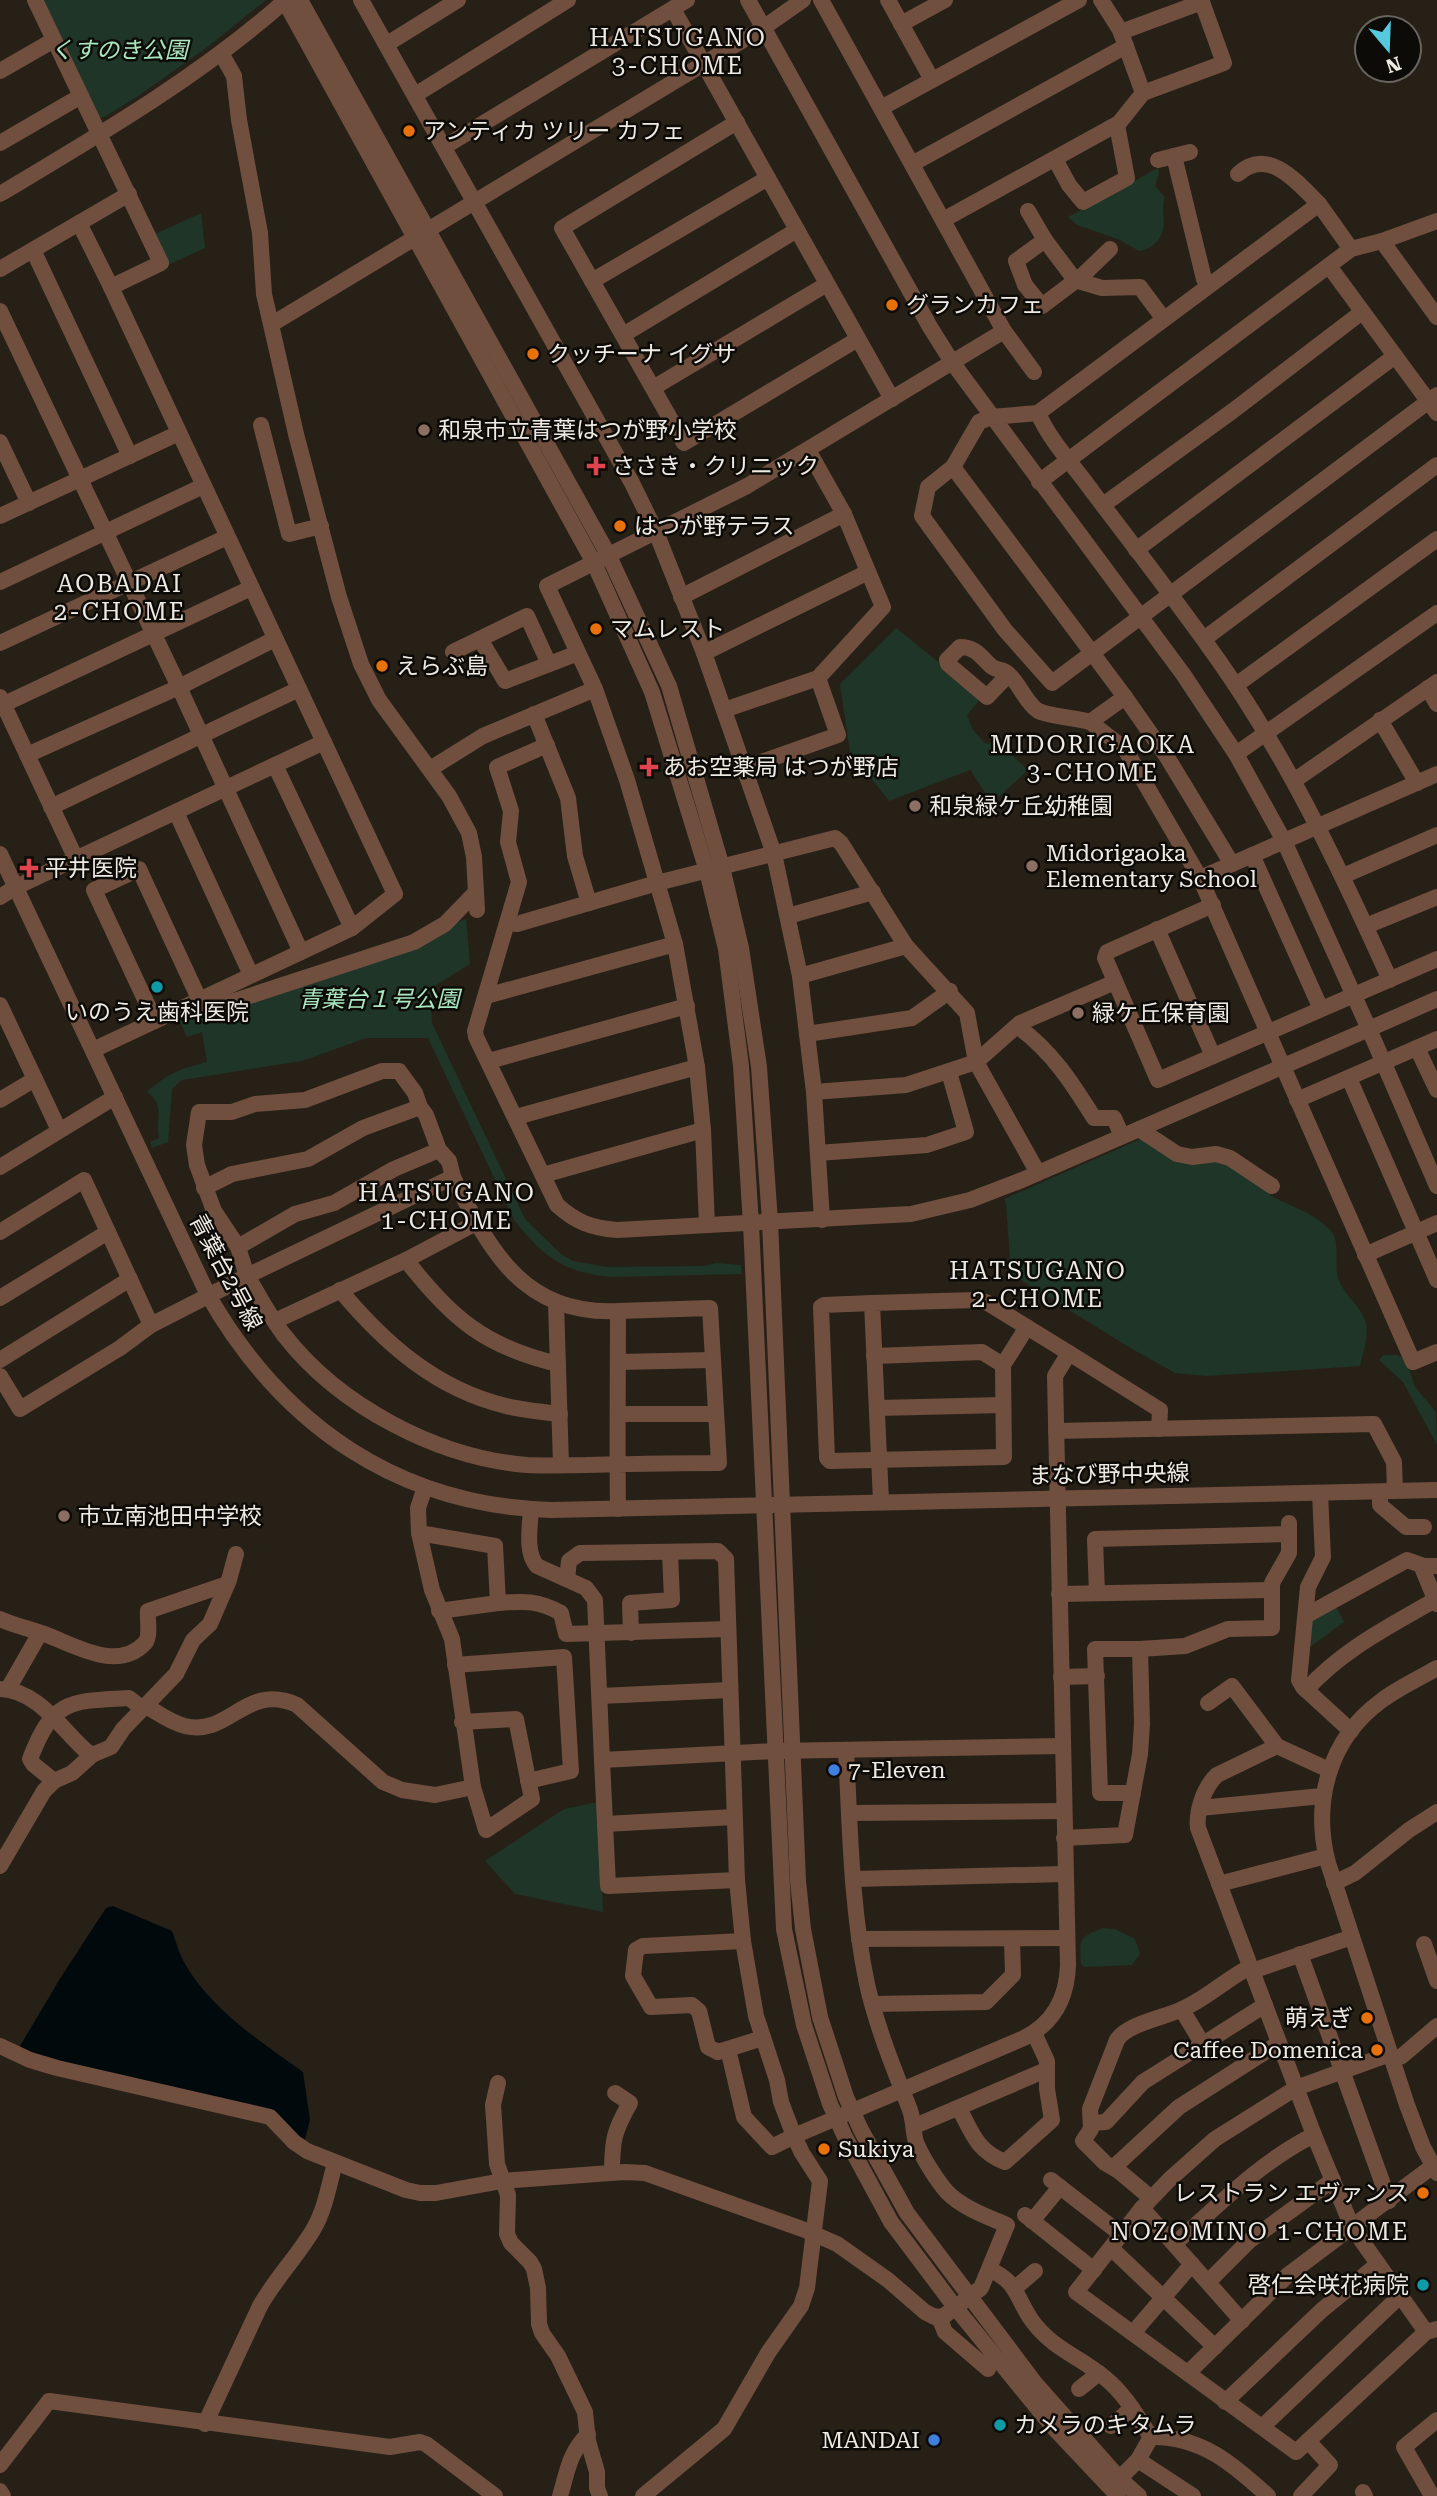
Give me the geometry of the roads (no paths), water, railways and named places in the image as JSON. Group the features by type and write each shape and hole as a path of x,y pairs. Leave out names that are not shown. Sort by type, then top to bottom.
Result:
{"street":[{"path":"34,0 161,263 111,287"},
{"path":"0,194 177,85 288,0"},
{"path":"288,0 429,230 609,556 669,685 715,869 741,1066 751,1224 784,1929 804,2025 891,2222 955,2307 1058,2434 1116,2488 1139,2496"},
{"path":"288,0 414,239 594,563 652,692 741,948 759,1068 770,1221 798,1881 803,1928 820,2017 844,2115 906,2213 1116,2488"},
{"path":"360,0 597,419 656,532 704,653 774,854 788,916 800,976 814,1092 821,1220"},
{"path":"387,44 458,0"},
{"path":"415,95 568,0"},
{"path":"748,0 952,362 1183,674 1236,754 1284,841 1437,1186"},
{"path":"272,324 763,28 803,0"},
{"path":"821,0 1017,358 1034,372"},
{"path":"888,0 932,80"},
{"path":"901,24 945,0"},
{"path":"881,108 1079,0"},
{"path":"1101,0 1124,39 1143,93"},
{"path":"912,164 1124,39 1202,2 1224,63 1143,93 1116,125 943,220"},
{"path":"444,147 680,4 705,62 737,122 892,398"},
{"path":"0,71 54,40"},
{"path":"221,53 234,76 239,120 260,233 264,295 296,434 339,597 361,664 379,700 459,811 469,833 474,857 477,910"},
{"path":"0,143 81,96"},
{"path":"737,122 562,228 684,443 858,339"},
{"path":"1055,159 1069,185 1083,202 1127,178 1116,125"},
{"path":"1190,152 1166,158 1188,241 1208,285"},
{"path":"1238,174 1247,165 1260,162 1273,166 1294,180 1319,204 1351,248"},
{"path":"593,281 768,178"},
{"path":"0,269 129,194"},
{"path":"1319,204 1038,413 991,417 979,422 953,467 928,487 922,516 1005,630 1052,684 1169,595 1434,403 1395,356 1329,266"},
{"path":"1028,211 1075,281 1102,288 1140,287 1163,318"},
{"path":"1039,482 1351,248 1382,241 1437,221"},
{"path":"79,223 395,894 352,928 93,1051"},
{"path":"623,335 797,230"},
{"path":"1045,240 1016,261 1029,291 1042,306 1110,249"},
{"path":"1382,241 1437,317"},
{"path":"33,250 130,456"},
{"path":"653,388 827,284"},
{"path":"0,311 301,951"},
{"path":"1103,505 1362,312"},
{"path":"707,1225 704,1130 687,1006 675,944 628,780 595,689 547,586 747,486 1004,331"},
{"path":"1136,550 1395,356"},
{"path":"1038,413 1069,460 1204,639 1268,733 1319,826 1390,979"},
{"path":"261,425 289,534 321,526"},
{"path":"0,516 179,433"},
{"path":"0,442 29,503"},
{"path":"724,710 818,678 883,607 844,514 808,450"},
{"path":"1204,639 1437,465"},
{"path":"953,467 1125,696 1167,757 1232,864"},
{"path":"0,582 203,486"},
{"path":"681,597 844,514"},
{"path":"0,643 227,537"},
{"path":"1236,685 1437,539"},
{"path":"704,653 868,572"},
{"path":"76,859 1,703 154,635 251,588"},
{"path":"453,652 548,605"},
{"path":"1236,754 1437,613"},
{"path":"527,616 548,664"},
{"path":"27,755 179,687 275,639"},
{"path":"480,639 505,681 578,653"},
{"path":"1007,675 1036,710 1046,715 1070,716 1090,722 1125,749 1213,905 1413,1362 1437,1352"},
{"path":"744,768 838,735 818,678"},
{"path":"1295,780 1433,685 1437,704"},
{"path":"51,807 299,689"},
{"path":"430,769 483,736 595,689"},
{"path":"1090,722 1125,696"},
{"path":"534,714 568,798 575,856 589,902"},
{"path":"1380,720 1417,783"},
{"path":"0,897 16,887 324,742"},
{"path":"547,745 497,766 511,811 508,842 519,883 475,1031 557,1205 572,1219 594,1228 617,1230 751,1224 887,1217 932,1211 988,1194 1437,999"},
{"path":"275,765 352,928"},
{"path":"1200,878 1437,774"},
{"path":"176,812 251,975"},
{"path":"1343,876 1437,835"},
{"path":"508,923 517,923 657,883 835,838 841,843 906,946 967,1013 976,1062 1038,1173"},
{"name":"青葉台2号線","path":"0,854 208,1295 257,1369 306,1418 367,1460 425,1487 467,1499 531,1509 781,1504"},
{"path":"1252,855 1321,1009"},
{"path":"155,1021 94,890 139,869 205,1007 231,1002 414,942 445,924 477,892"},
{"path":"788,916 873,892"},
{"path":"1366,926 1437,897"},
{"path":"1213,905 1107,952 1105,958 1158,1080 1437,959"},
{"path":"1157,929 1213,1056"},
{"path":"486,996 675,944"},
{"path":"800,976 906,946"},
{"path":"814,1092 906,1084 976,1062 1017,1026 1115,982"},
{"path":"807,1034 912,1018 950,992"},
{"path":"0,1005 5,1032 35,1079 59,1130"},
{"path":"489,1061 687,1006"},
{"path":"1017,1026 1062,1068 1094,1118 1114,1118 1122,1136"},
{"path":"1297,1100 1437,1039"},
{"path":"1417,1048 1437,1090"},
{"path":"516,1117 696,1067"},
{"path":"382,1071 399,1071 415,1093 439,1150 449,1161 453,1177 493,1251 511,1272 556,1303 584,1310 710,1308 719,1462 526,1465 461,1452 408,1432 364,1407 321,1373 284,1335 247,1276 238,1247 214,1211 204,1188 194,1145 199,1112 232,1112 255,1104 304,1100 382,1071"},
{"path":"818,1153 927,1145 966,1132 948,1072"},
{"path":"1349,1078 1437,1280"},
{"path":"0,1100 35,1079"},
{"path":"0,1167 115,1097"},
{"path":"204,1188 232,1174 308,1159 363,1128 420,1107"},
{"path":"1139,1129 1177,1154 1192,1157 1216,1154 1230,1158 1272,1186"},
{"path":"543,1175 704,1130"},
{"path":"238,1247 295,1214 334,1203 394,1169 439,1150"},
{"path":"0,1376 20,1409 120,1348 151,1325 453,1177"},
{"path":"0,1232 84,1180 151,1325"},
{"path":"275,1321 406,1260 476,1223"},
{"path":"1365,1255 1437,1223"},
{"path":"2,1292 108,1232"},
{"path":"406,1260 430,1292 455,1316 503,1347 558,1364"},
{"path":"0,1360 130,1279"},
{"path":"340,1290 369,1324 398,1351 435,1377 467,1394 507,1406 559,1414"},
{"path":"1027,1327 1003,1365 1004,1457 830,1461 827,1458 821,1307 824,1305 976,1300 986,1303 1027,1327 1160,1410 1159,1429"},
{"path":"556,1303 561,1465"},
{"path":"872,1303 881,1501"},
{"path":"618,1311 618,1509"},
{"path":"874,1356 982,1352 1003,1365"},
{"path":"728,2049 744,2118 772,2147 1034,2034 1049,2020 1064,1997 1068,1975 1055,1376 1069,1353"},
{"path":"618,1362 713,1360"},
{"path":"877,1408 1003,1405"},
{"path":"618,1414 716,1414"},
{"path":"1056,1431 1374,1424 1394,1462 1387,1491 1380,1505 1406,1527 1424,1527"},
{"path":"425,1487 418,1508 419,1533 439,1611 452,1639 462,1722 473,1787 486,1830 532,1799 516,1719 462,1722"},
{"name":"まなび野中央線","path":"781,1504 1437,1490"},
{"path":"1320,1493 1323,1557 1309,1582 1299,1675 1306,1690 1351,1731"},
{"path":"531,1509 530,1553 533,1561 537,1566 586,1588 592,1594 597,1611 608,1886 737,1881"},
{"path":"1097,1593 1095,1539 1289,1528 1289,1553 1272,1583 1272,1628 1228,1629 1185,1646 1096,1649 1100,1793 1133,1793"},
{"path":"419,1533 495,1546 498,1603"},
{"path":"567,1579 569,1561 580,1553 718,1551 726,1559 737,1881 751,1994 781,2102 802,2153 820,2181 807,2288 801,2306 768,2353 724,2429 643,2496"},
{"path":"631,1633 629,1603 672,1600 670,1552"},
{"path":"0,1866 5,1847 44,1791 54,1781 72,1773 92,1755 111,1747 123,1729 176,1674 193,1640 210,1624 236,1554"},
{"path":"1307,1615 1407,1560 1431,1566"},
{"path":"1306,1690 1327,1667 1352,1648 1436,1602 1423,1570 1431,1566"},
{"path":"0,1619 86,1652 124,1656 145,1643 148,1636 148,1611 227,1584"},
{"path":"1059,1594 1271,1590"},
{"path":"439,1611 526,1601 543,1603 561,1613 566,1634 728,1629"},
{"path":"40,1633 4,1689 28,1697 43,1706 68,1734 92,1755"},
{"path":"1065,1838 1125,1835 1142,1724 1140,1649"},
{"path":"455,1665 564,1657 571,1771 528,1780"},
{"path":"1188,2373 1289,2275 1435,2169 1423,2147 1391,2057 1334,1883 1322,1834 1322,1796 1329,1770 1351,1731 1379,1702 1437,1668"},
{"path":"1061,1677 1097,1676"},
{"path":"1208,1703 1232,1686 1277,1746 1329,1770"},
{"path":"600,1696 730,1689"},
{"path":"54,1781 30,1759 41,1731 52,1716 79,1700 129,1698 144,1708 184,1726 199,1728 225,1720 257,1701 270,1698 297,1705 383,1783 402,1790 435,1795 473,1787"},
{"path":"602,1760 775,1751 1062,1746"},
{"path":"1277,1746 1217,1775 1207,1788 1200,1808 1198,1828 1251,1969 1265,2005 1279,2043 1296,2088 1314,2135 1352,2227 1400,2296 1432,2330 1296,2452 1133,2333 1072,2297 1147,2203 1214,2139 1296,2088 1341,2071 1402,2056 1437,2026"},
{"path":"846,1750 859,1940 873,2004 915,2126 916,2141 947,2192 1007,2225 981,2288 939,2317"},
{"path":"1200,1808 1322,1796"},
{"path":"849,1813 1064,1811"},
{"path":"1334,1883 1355,1873 1409,1830 1437,1812"},
{"path":"605,1824 734,1817"},
{"path":"1219,1884 1326,1856"},
{"path":"853,1878 1065,1874"},
{"path":"859,1940 941,1937 967,1940 1067,1938"},
{"path":"1242,2321 1174,2244 1147,2203 1114,2167 1105,2163 1083,2141 1091,2129 1090,2109 1120,2036 1143,2023 1182,2010 1251,1969 1352,1937"},
{"path":"873,2004 986,2002 1013,1975 1012,1939"},
{"path":"743,1941 643,1946 636,1950 633,1976 651,2007 692,2005 699,2011 708,2047 718,2052 764,2038"},
{"path":"1424,1944 1431,1973"},
{"path":"1300,1954 1389,2200"},
{"path":"1091,2123 1106,2122 1143,2082 1265,2005"},
{"path":"1182,2010 1202,2043"},
{"path":"958,2108 981,2149 991,2157 1005,2162 1052,2120 1047,2061 1034,2034"},
{"path":"1114,2167 1180,2107 1279,2043"},
{"path":"0,2046 30,2060 57,2068 270,2117 294,2142 307,2151 420,2193 436,2193 502,2181 645,2173 837,2244 888,2280 925,2312 939,2317 946,2332 988,2368"},
{"path":"915,2126 1046,2070"},
{"path":"498,2083 493,2105 497,2164 508,2195 507,2234 510,2243 534,2269 542,2333 558,2356 585,2412 587,2441 597,2472 600,2496"},
{"path":"612,2173 612,2143 616,2127 630,2103 615,2093"},
{"path":"1174,2244 1254,2173 1314,2135"},
{"path":"205,2424 260,2306 314,2229 335,2163"},
{"path":"1208,2282 1249,2241 1333,2180"},
{"path":"1094,2270 1028,2218 1056,2184 1116,2241 1164,2297 1215,2347"},
{"path":"1133,2333 1192,2264"},
{"path":"1225,2402 1322,2310 1378,2264"},
{"path":"990,2270 1005,2277 1015,2288 1028,2315 1042,2333 1060,2349 1099,2373 1117,2388 1151,2437"},
{"path":"1015,2288 1035,2271"},
{"path":"1262,2427 1400,2296"},
{"path":"1079,2389 1099,2373"},
{"path":"0,2465 49,2401 390,2447 420,2442 495,2496"},
{"path":"1111,2426 1132,2407"},
{"path":"1432,2496 1404,2447 1437,2420"},
{"path":"560,2496 574,2449 588,2434"},
{"path":"1116,2488 1138,2460 1151,2437"},
{"path":"1151,2437 1185,2440 1218,2454 1247,2475 1268,2496"},
{"path":"1301,2496 1331,2465 1308,2441"},
{"path":"1138,2460 1193,2496"},
{"path":"0,2491 3,2496"}],"place":[{"name":"アンティカ ツリー カフェ","path":"409,131"},
{"name":"グランカフェ","path":"892,305"},
{"name":"クッチーナ イグサ","path":"533,354"},
{"name":"和泉市立青葉はつが野小学校","path":"424,430"},
{"name":"ささき・クリニック","path":"596,466"},
{"name":"はつが野テラス","path":"620,526"},
{"name":"マムレスト","path":"596,629"},
{"name":"えらぶ島","path":"382,666"},
{"name":"あお空薬局 はつが野店","path":"649,767"},
{"name":"和泉緑ケ丘幼稚園","path":"915,806"},
{"name":"Midorigaoka Elementary School","path":"1032,866"},
{"name":"平井医院","path":"29,868"},
{"name":"いのうえ歯科医院","path":"157,987"},
{"name":"緑ケ丘保育園","path":"1078,1013"},
{"name":"市立南池田中学校","path":"64,1516"},
{"name":"7-Eleven","path":"834,1770"},
{"name":"萌えぎ","path":"1367,2018"},
{"name":"Caffee Domenica","path":"1377,2050"},
{"name":"Sukiya","path":"824,2149"},
{"name":"レストラン エヴァンス","path":"1423,2193"},
{"name":"啓仁会咲花病院","path":"1423,2285"},
{"name":"カメラのキタムラ","path":"1000,2425"},
{"name":"MANDAI","path":"934,2440"}],"district":[{"name":"HATSUGANO 3-CHOME","path":"678,52"},
{"name":"AOBADAI 2-CHOME","path":"120,598"},
{"name":"MIDORIGAOKA 3-CHOME","path":"1093,759"},
{"name":"HATSUGANO 1-CHOME","path":"447,1207"},
{"name":"HATSUGANO 2-CHOME","path":"1038,1285"},
{"name":"NOZOMINO 1-CHOME","path":"1260,2232"}],"park label":[{"name":"くすのき公園","path":"119,50"},
{"name":"青葉台１号公園","path":"379,999"}]}
